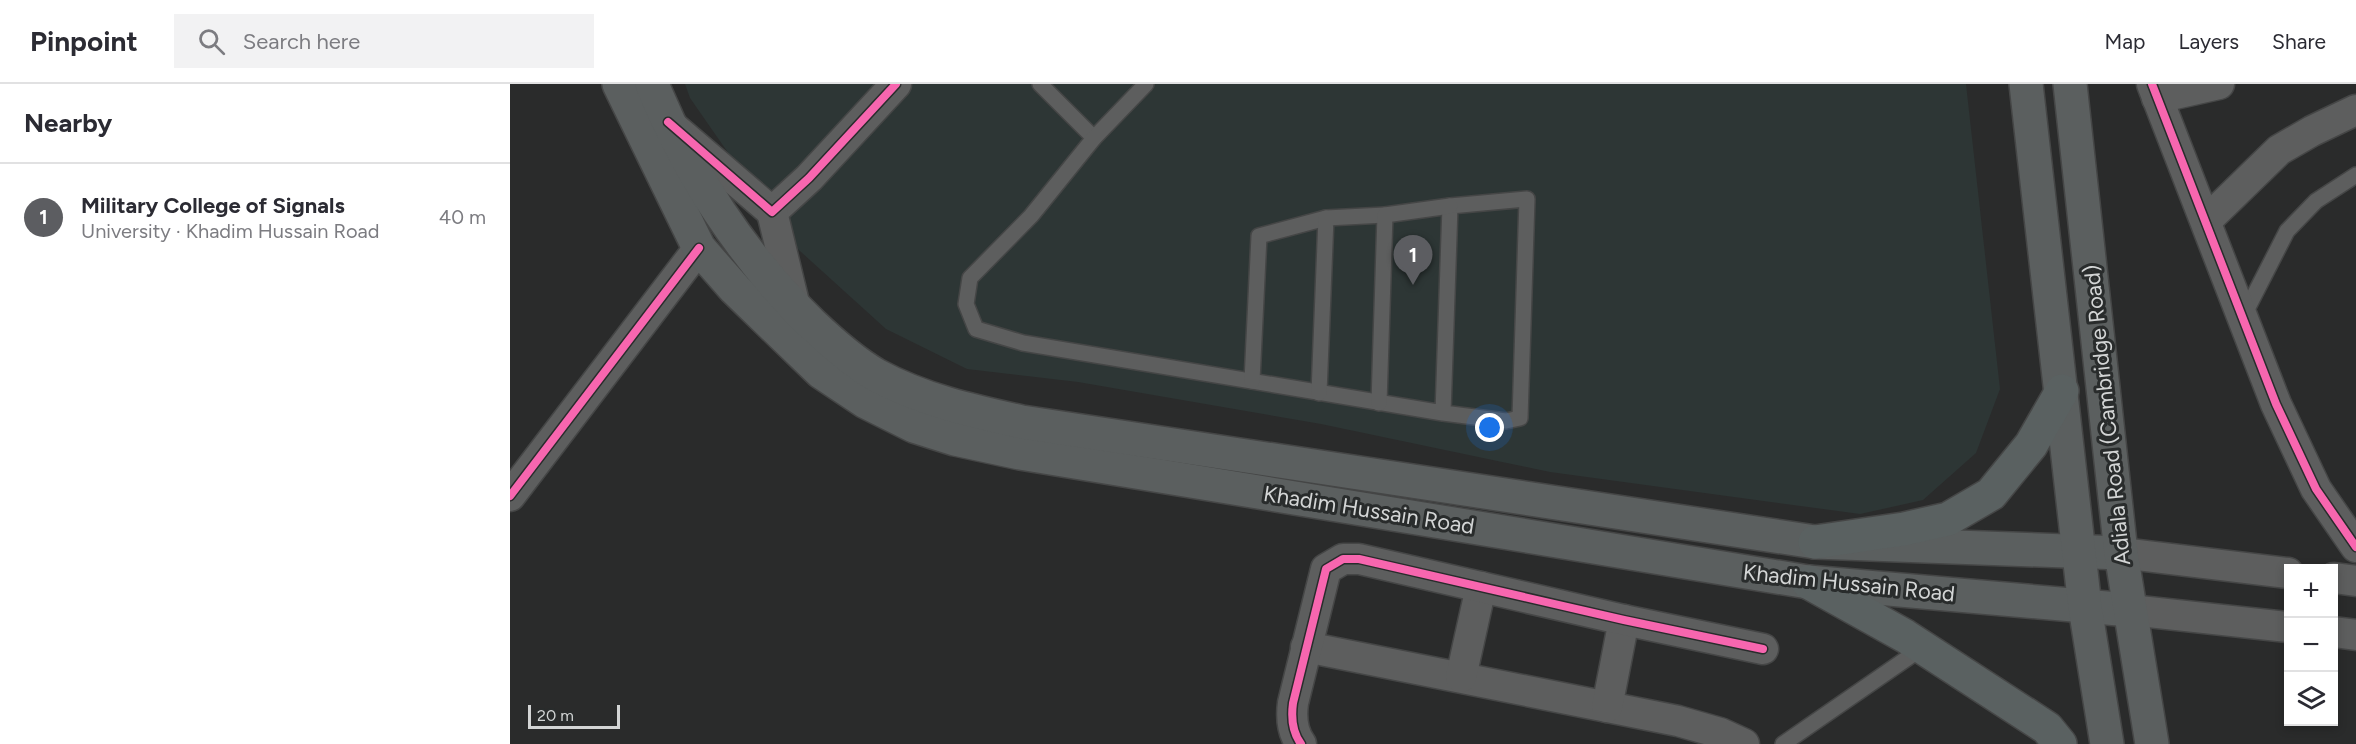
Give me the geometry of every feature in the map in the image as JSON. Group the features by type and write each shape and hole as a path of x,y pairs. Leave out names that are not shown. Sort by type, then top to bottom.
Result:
{"main road":[{"name":"Khadim Hussain Road","path":"619,84 699,248 735,290 821,372 866,402 914,426 955,439 1020,453 1808,582 2130,610"},
{"name":"Khadim Hussain Road","path":"652,84 668,122 728,226 760,270 839,350 875,374 916,394 955,407 1022,422 1815,542 2121,553"},
{"name":"Adiala Road (Cambridge Road)","path":"2026,84 2085,607 2107,744"},
{"name":"Adiala Road (Cambridge Road)","path":"2070,84 2121,553 2152,744"},
{"path":"1815,542 1905,529 1948,519 1991,494 2031,445 2062,391"},
{"path":"1808,582 1922,648 2047,728 2060,744"}],"street":[{"path":"772,212 809,178 896,84"},
{"path":"2219,84 2155,91 2276,404 2316,489 2356,548"},
{"path":"2206,221 2279,150 2356,110"},
{"path":"668,122 772,212 795,307"},
{"path":"510,496 699,248"},
{"name":"Khadim Hussain Road","path":"2121,553 2284,572"},
{"path":"1301,744 1291,720 1293,703 1326,569 1343,559 1359,559 1624,620 1763,649"},
{"path":"2338,578 2356,580"},
{"path":"1461,677 1481,587"},
{"name":"Khadim Hussain Road","path":"2130,610 2284,626"},
{"path":"1607,707 1624,620"},
{"path":"2338,633 2356,635"},
{"path":"1306,647 1677,722 1721,740"}],"lane":[{"path":"1040,84 1094,138"},
{"path":"1146,84 1094,138 1031,216 970,278 966,304 976,329 1023,343 1379,403 1506,422 1520,418 1527,199 1385,215 1326,218 1259,236 1252,381"},
{"path":"2243,317 2287,231 2316,201 2356,175"},
{"path":"1443,413 1450,207"},
{"path":"1379,403 1385,215"},
{"path":"1319,393 1326,218"},
{"path":"1783,744 1922,648"}],"shaded area":[{"path":"685,84 1966,84 2000,389 1976,453 1923,500 1860,514 1550,472 1321,424 1078,382 967,369 886,329 790,242 690,98"}],"cycle path":[{"path":"668,122 772,212 809,178 896,84"},
{"path":"2152,84 2276,404 2316,489 2356,547"},
{"path":"510,496 699,248"},
{"path":"1301,744 1293,725 1293,703 1326,569 1343,559 1359,559 1624,620 1763,649"}],"place":[{"name":"Military College of Signals","path":"1413,285"}]}
